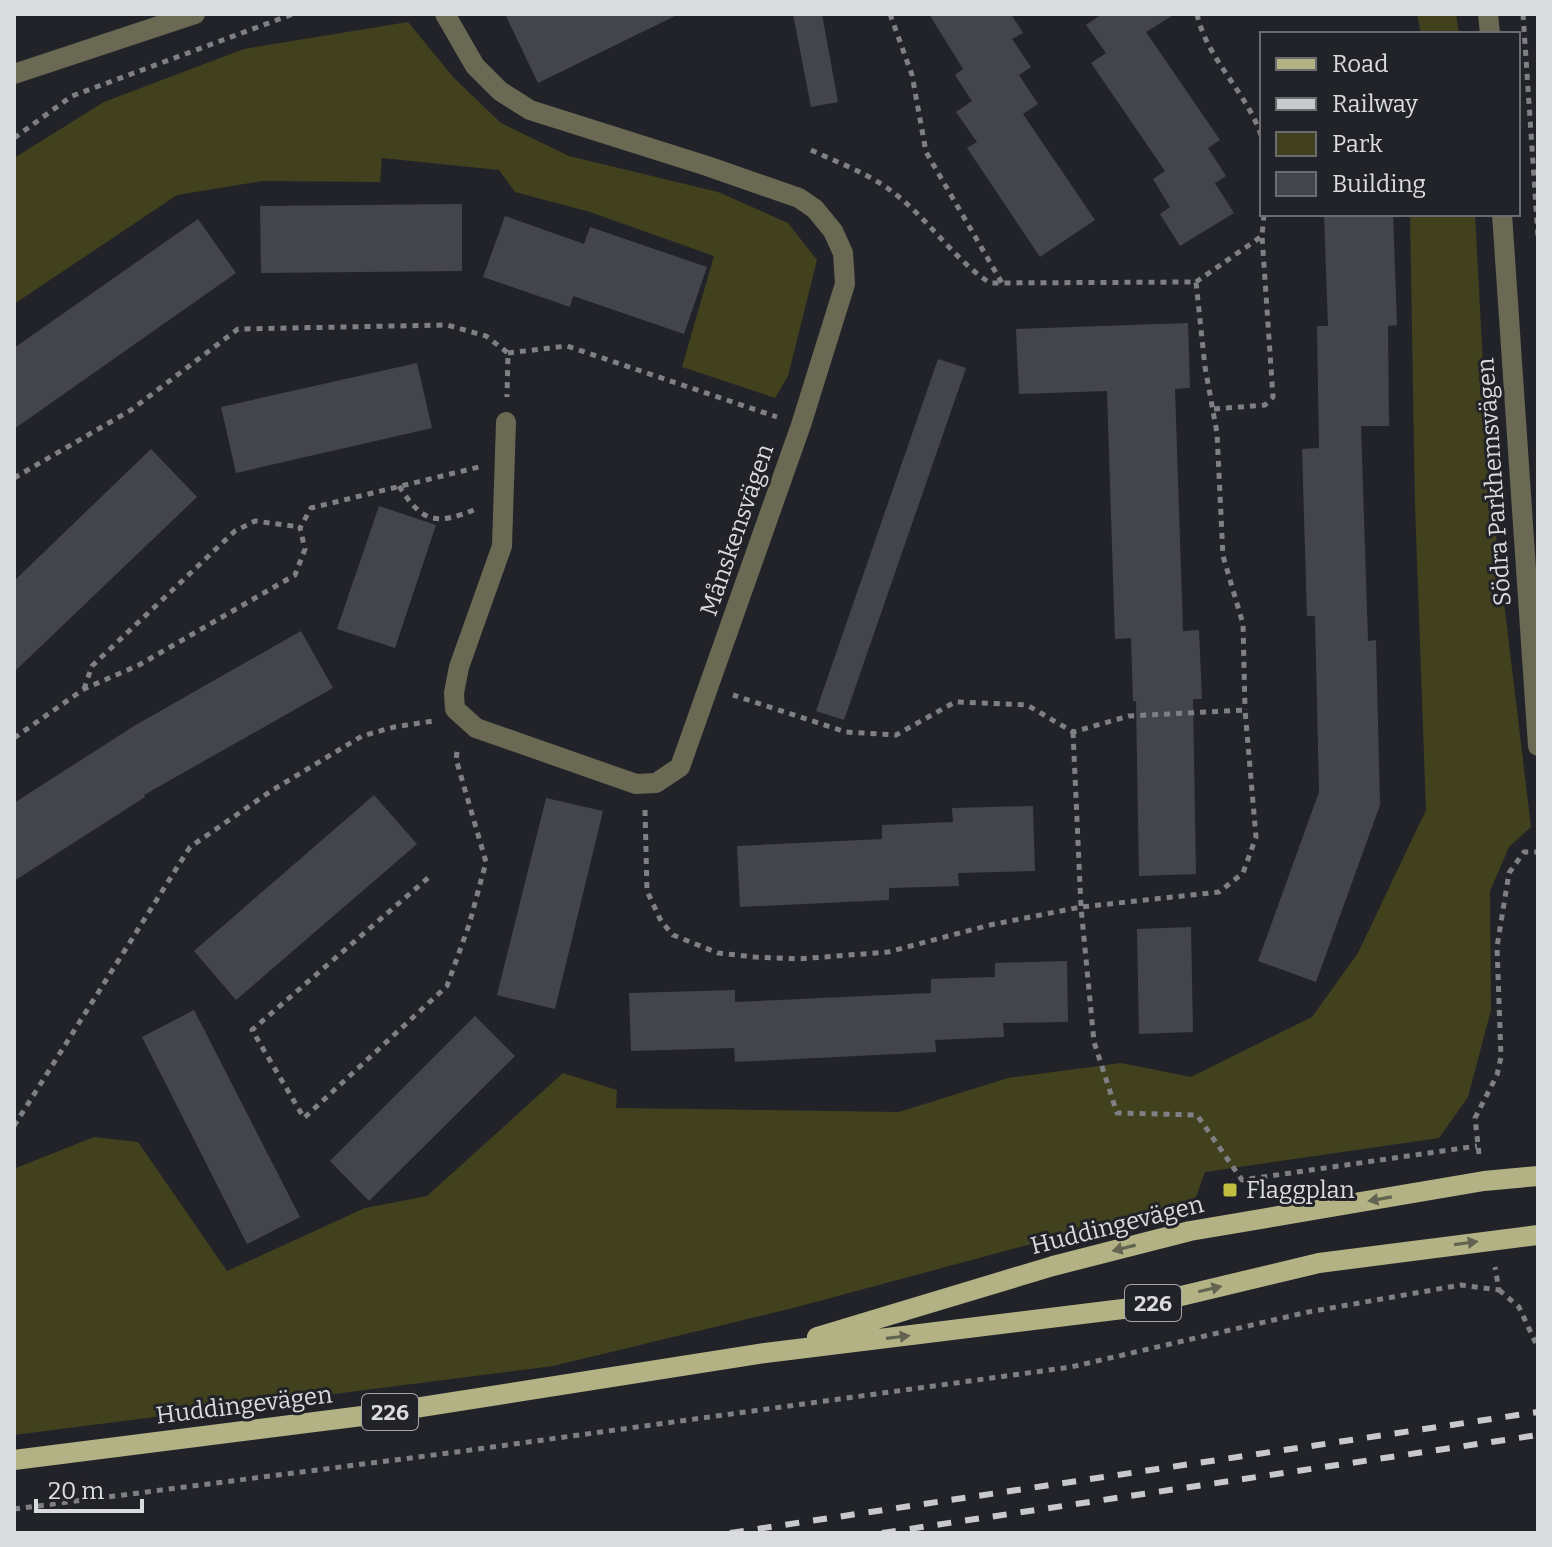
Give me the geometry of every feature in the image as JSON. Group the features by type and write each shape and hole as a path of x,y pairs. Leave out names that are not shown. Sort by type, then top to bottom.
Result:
{"main road":[{"name":"Huddingevägen","path":"765,1353 1053,1266 1190,1231 1484,1181 1538,1176"},
{"name":"Huddingevägen","path":"14,1460 370,1415 765,1353 1131,1308 1319,1263 1538,1235"}],"street":[{"path":"14,74 195,14"},
{"name":"Månskensvägen","path":"445,14 475,66 500,91 530,110 799,198 815,209 833,231 843,253 845,284 801,425 710,687 680,767 666,778 645,785"},
{"name":"Södra Parkhemsvägen","path":"1502,216 1538,746"},
{"path":"506,422 502,546 459,667 454,693 455,709 476,728 645,785"}],"path":[{"path":"14,138 72,96 293,14"},
{"path":"890,14 912,75 926,152 1002,284"},
{"path":"1197,14 1202,33 1256,119 1260,132"},
{"path":"1523,14 1538,237"},
{"path":"811,150 878,181 901,198 968,268 990,283 1196,282 1262,236"},
{"path":"1214,409 1265,405 1273,397 1262,236 1264,216"},
{"path":"645,785 647,891 661,921 673,935 718,953 798,959 888,952 990,925 1081,907 1219,892 1243,873 1256,837 1245,710 1243,624 1223,556 1214,409 1205,367 1196,282"},
{"path":"14,478 131,410 238,329 447,325 486,336 508,353 567,346 801,425"},
{"path":"506,422 508,353"},
{"path":"14,738 84,689 139,665 295,575 305,549 301,527 311,508 506,463"},
{"path":"399,486 424,514 438,520 448,520 476,509"},
{"path":"84,689 92,666 235,531 255,521 301,527"},
{"path":"710,687 846,732 896,735 955,702 1027,705 1073,732 1129,716 1245,710"},
{"path":"14,1126 190,847 271,791 362,736 394,727 461,717 456,759 486,862 469,925 447,986 304,1118 252,1030 428,878"},
{"path":"1073,732 1081,907 1094,1042 1117,1113 1197,1115 1242,1180 1477,1146"},
{"path":"1484,1181 1475,1118 1497,1075 1501,1057 1497,947 1509,873 1524,852 1538,852"},
{"path":"1490,1240 1499,1290"},
{"path":"14,1509 510,1445 1071,1367 1338,1307 1461,1285 1499,1290 1519,1307 1538,1348"}],"green space":[{"path":"1417,14 1456,14 1459,32 1421,32"},
{"path":"408,22 454,78 501,123 569,156 718,192 788,223 817,260 788,376 775,398 682,367 714,256 590,212 515,192 499,170 382,158 380,182 262,181 177,195 14,304 14,158 104,102 244,49"},
{"path":"1410,216 1475,216 1489,477 1531,827 1509,847 1490,891 1491,1010 1468,1097 1439,1138 1205,1172 1195,1200 793,1308 553,1366 14,1435 14,1171 94,1137 138,1142 227,1271 365,1208 427,1196 563,1073 617,1090 616,1108 899,1112 1008,1078 1121,1063 1191,1077 1312,1017 1358,953 1426,810 1415,505"}],"building":[{"path":"505,14 679,14 538,83"},
{"path":"793,14 822,14 838,102 811,107"},
{"path":"929,14 1011,14 1023,33 1012,39 1031,67 1019,75 1038,104 1023,114 1095,220 1040,257 967,148 977,142 956,112 972,101 955,75 963,69"},
{"path":"1102,14 1175,14 1146,32 1220,140 1208,148 1226,176 1215,183 1234,213 1180,246 1160,214 1170,207 1153,179 1165,171 1091,63 1106,53 1086,25"},
{"path":"462,204 462,271 261,273 260,206"},
{"path":"505,216 584,244 590,227 707,267 684,334 573,296 570,307 483,277"},
{"path":"1324,216 1393,216 1397,325 1388,326 1389,426 1361,426 1368,641 1376,640 1380,805 1316,982 1258,961 1319,792 1315,616 1307,616 1302,449 1319,448 1317,326 1328,326"},
{"path":"198,219 236,273 14,429 14,348"},
{"path":"1188,323 1190,388 1175,389 1183,631 1199,630 1202,699 1193,699 1196,874 1139,876 1136,701 1133,701 1131,638 1115,639 1107,391 1019,394 1016,329"},
{"path":"938,359 966,368 844,720 816,711"},
{"path":"417,363 432,428 236,473 221,407"},
{"path":"151,449 197,497 14,672 14,581"},
{"path":"379,506 436,525 395,648 337,629"},
{"path":"301,631 333,688 144,795 14,881 14,803 134,726"},
{"path":"374,795 417,844 236,1000 194,951"},
{"path":"546,798 603,811 555,1009 497,995"},
{"path":"1033,806 1035,871 958,873 959,886 889,888 889,900 740,907 737,846 882,839 882,825 953,822 952,808"},
{"path":"1191,927 1193,1032 1139,1034 1137,929"},
{"path":"1067,961 1068,1022 1003,1023 1004,1037 935,1040 936,1052 735,1062 734,1048 631,1051 629,993 735,990 735,1002 931,993 931,979 995,977 995,963"},
{"path":"194,1010 300,1217 247,1244 142,1037"},
{"path":"475,1016 515,1056 369,1201 330,1161"}],"railway":[{"path":"730,1533 1538,1412"},
{"path":"882,1533 1538,1435"}],"place":[{"name":"Flaggplan","path":"1230,1190"}]}
